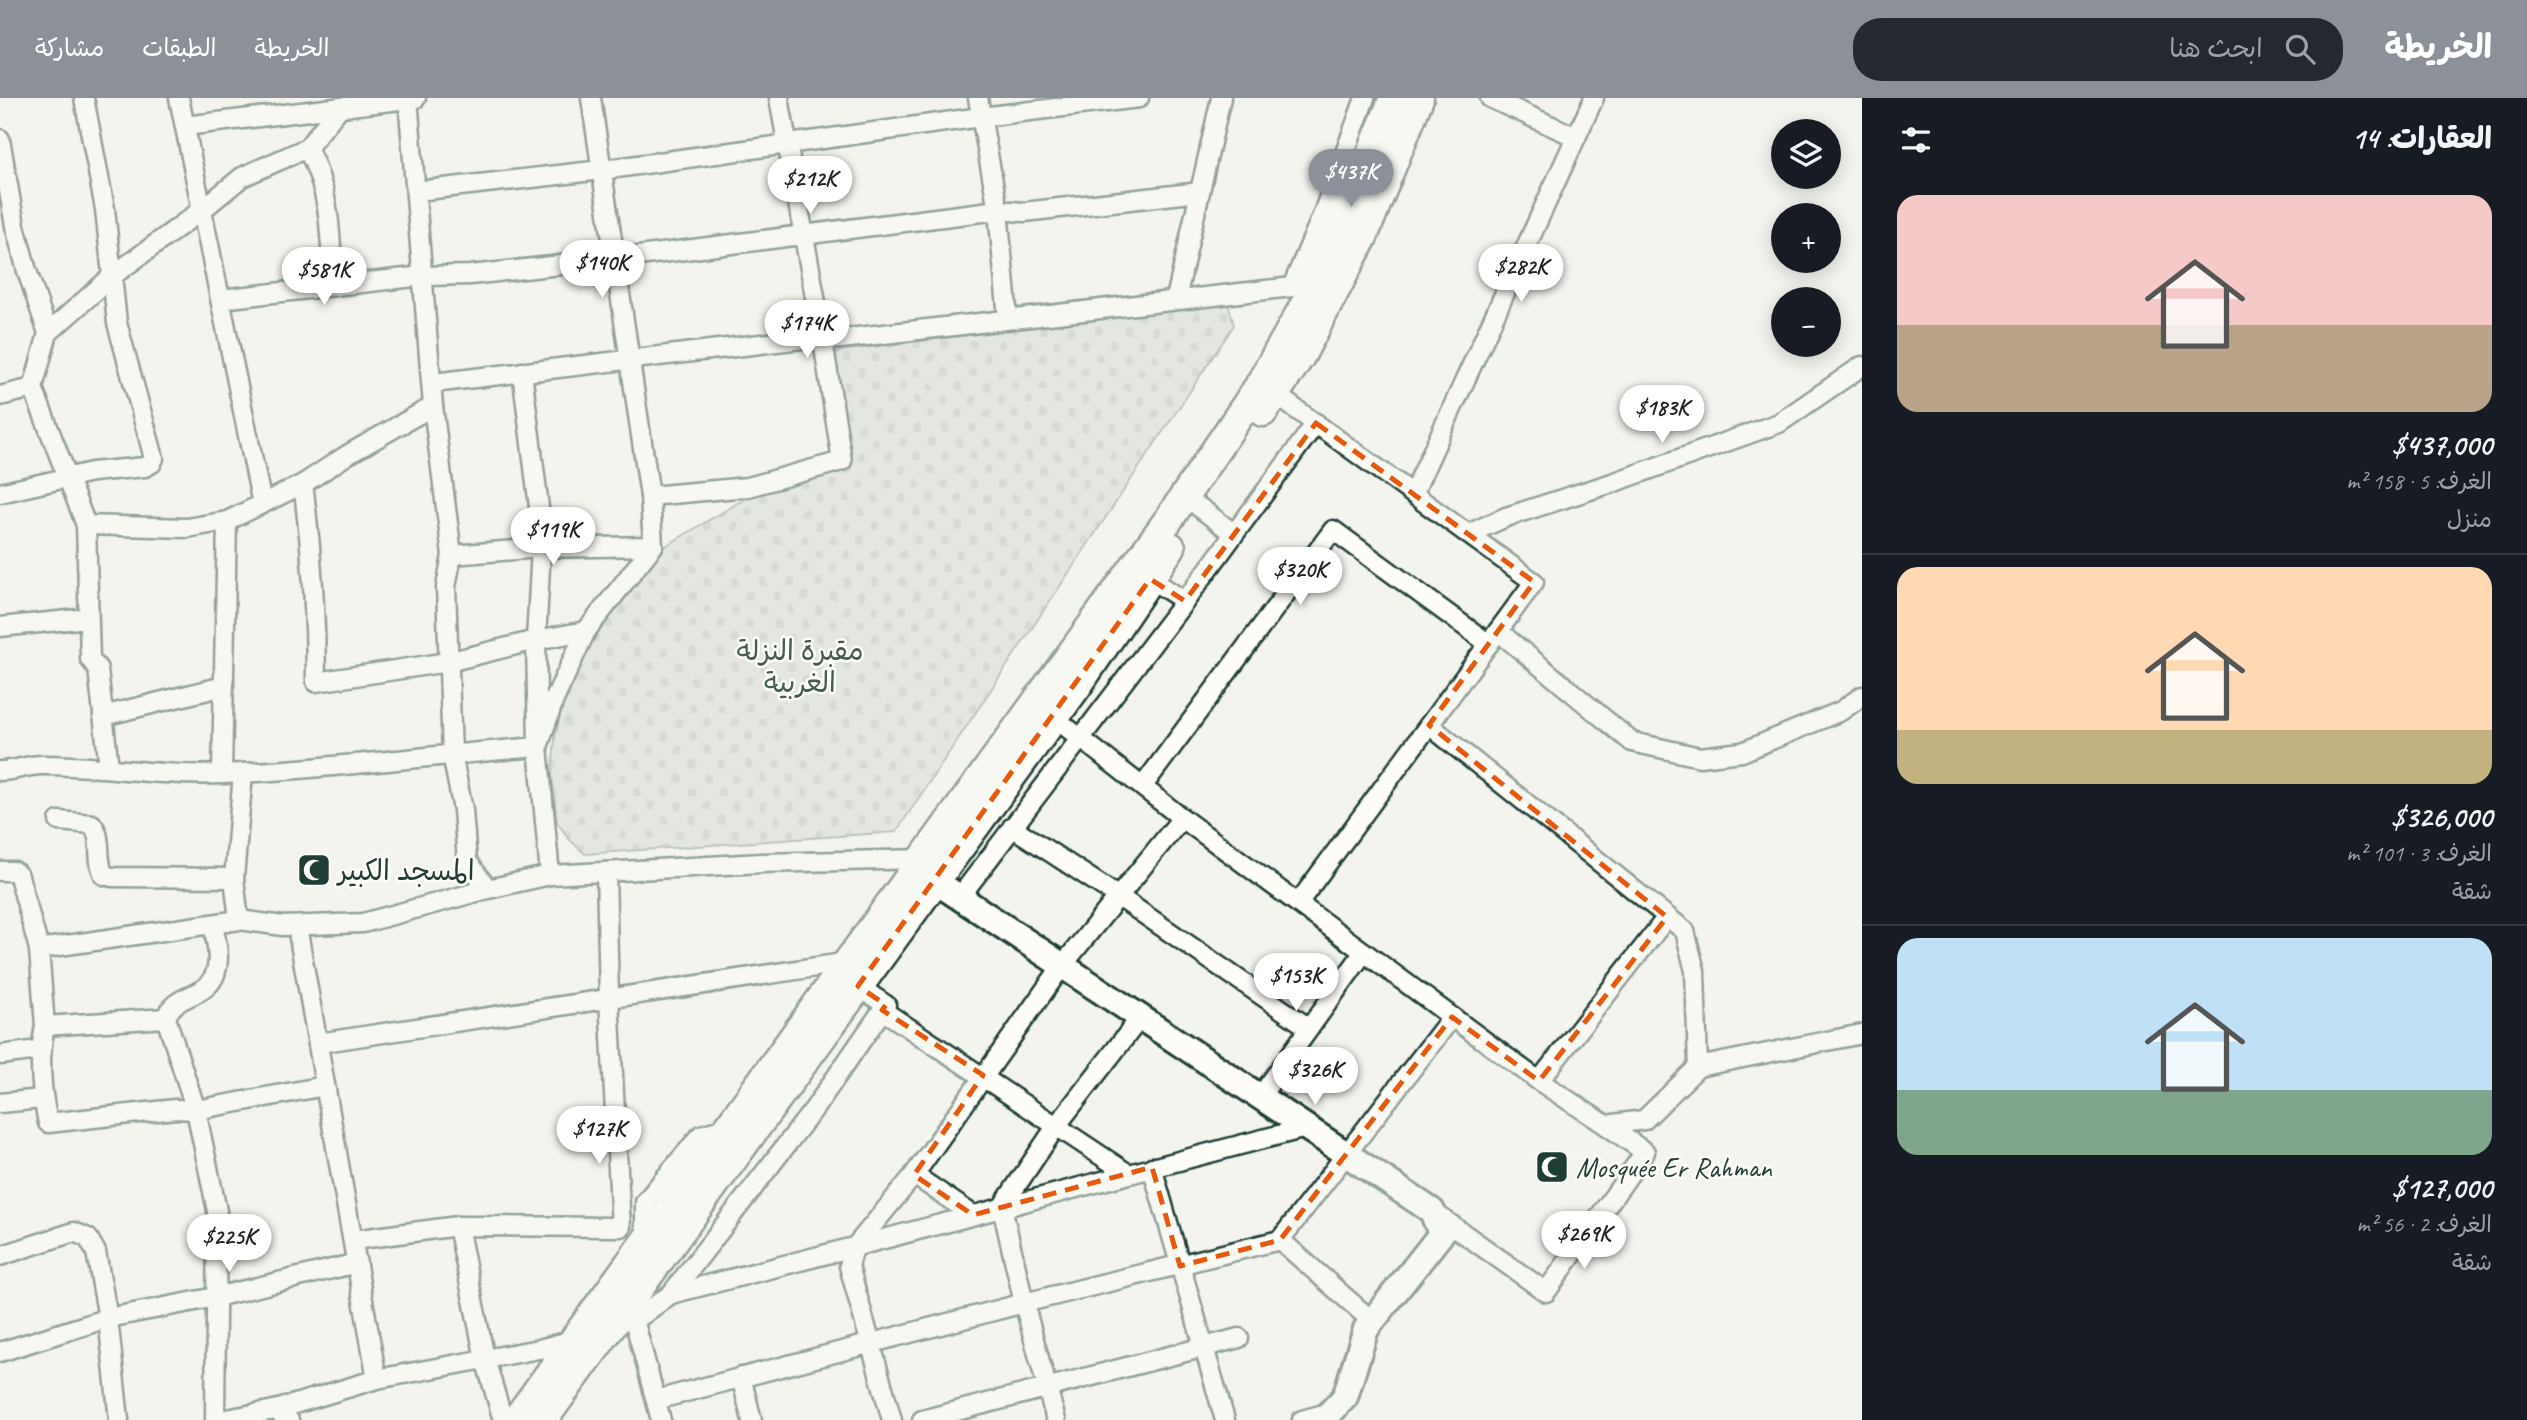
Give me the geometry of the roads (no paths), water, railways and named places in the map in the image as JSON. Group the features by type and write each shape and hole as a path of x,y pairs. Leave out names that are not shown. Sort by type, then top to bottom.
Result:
{"main road":[{"path":"1045,710 1259,386 1320,278 1394,98"},
{"path":"543,1420 631,1311 853,974 1045,710 1150,579 1301,355 1342,226 1419,98"},
{"path":"516,1420 575,1340 648,1230 853,974"}],"street":[{"path":"0,492 92,472 145,467 152,463 154,458 117,323 105,209 84,98"},
{"path":"179,98 262,504"},
{"path":"408,98 433,406 452,555 446,587 452,754 463,810 467,861 488,889"},
{"path":"185,126 416,98"},
{"path":"538,747 555,700 586,631 653,546 650,496 591,98"},
{"path":"650,496 748,486 842,461 779,98"},
{"path":"978,98 998,210 1008,318"},
{"path":"417,191 602,170 1094,101 1139,98"},
{"path":"1176,299 1221,98"},
{"path":"1292,287 1342,226 1365,98"},
{"path":"1490,98 1576,137"},
{"path":"1413,494 1594,98"},
{"path":"109,768 98,669 90,659 86,525 33,388 48,333 111,277 242,177 307,148 340,107"},
{"path":"0,139 15,226 48,333"},
{"path":"307,148 320,172 328,206 333,286"},
{"path":"221,299 423,276 470,275 615,259 998,210 1024,212 1200,192"},
{"path":"433,383 802,339 823,341 1292,287 1320,278"},
{"path":"1468,534 1506,517 1612,484 1779,423 1862,366"},
{"path":"522,372 541,531 536,640 538,747 550,875"},
{"path":"0,396 33,388"},
{"path":"1275,394 1534,582 1299,902"},
{"path":"86,525 187,528 227,521 303,484 347,455 433,406"},
{"path":"959,898 1185,601 1316,423"},
{"path":"303,484 313,564 316,682 448,662 536,640 586,631"},
{"path":"1199,507 1233,533"},
{"path":"222,774 227,521"},
{"path":"1143,786 1333,530 1493,638 1632,742 1700,757 1742,752 1841,711 1862,696"},
{"path":"452,555 540,548 653,546"},
{"path":"1150,579 1185,601"},
{"path":"0,627 88,618"},
{"path":"103,716 224,686"},
{"path":"39,949 239,920 297,926 363,923 550,875 761,863 929,870 959,898 1432,1211 1546,1292 1645,1152 1539,1081 1452,1017 1182,818 1045,710"},
{"path":"1429,725 1685,931 1695,971 1698,1067"},
{"path":"0,771 38,765 109,768 164,775 222,774 538,747"},
{"path":"239,920 234,878 243,773"},
{"path":"892,1420 849,1266 854,1248 914,1175 1062,966 1182,818"},
{"path":"59,821 92,824 98,836 104,875 234,878"},
{"path":"1012,827 1309,1028"},
{"path":"0,871 14,871 19,876 39,949 45,1026 40,1050 43,1099 48,1123 176,1109 196,1110 326,1086"},
{"path":"606,872 609,998 621,1227"},
{"path":"1539,1081 1667,917"},
{"path":"213,924 218,965 212,983 199,993 179,1001 169,1009 166,1018 196,1110 217,1212 215,1420"},
{"path":"297,926 377,1379"},
{"path":"1260,1097 1364,952"},
{"path":"318,1043 609,998 853,974 886,1005 814,1109 671,1294"},
{"path":"882,1010 1127,1173"},
{"path":"656,1400 871,1342 1280,1240 1452,1017"},
{"path":"45,1026 166,1018"},
{"path":"1056,1420 1024,1303 1002,1208 1057,1125 1140,1018"},
{"path":"1606,1125 1644,1119 1698,1067 1862,1034"},
{"path":"0,1055 40,1050"},
{"path":"0,1103 43,1099"},
{"path":"662,1420 631,1311 671,1294 1306,1128"},
{"path":"1152,1167 1225,1420"},
{"path":"914,1175 973,1215"},
{"path":"1302,1420 1327,1416 1345,1397 1366,1329 1441,1234 1432,1211"},
{"path":"458,1226 485,1359 503,1420"},
{"path":"353,1240 458,1226 621,1227 648,1230"},
{"path":"0,1256 74,1233 88,1238 96,1252 108,1318 120,1420"},
{"path":"1280,1240 1372,1321"},
{"path":"0,1352 108,1318 216,1297 357,1263"},
{"path":"922,1420 1239,1338"},
{"path":"221,1420 282,1415 377,1379 575,1340"},
{"path":"741,1377 752,1420"}],"place":[{"name":"المسجد الكبير","path":"314,870"},
{"name":"Mosquée Er Rahman","path":"1552,1167"}],"park label":[{"name":"مقبرة النزلة الغربية","path":"800,666"}]}
